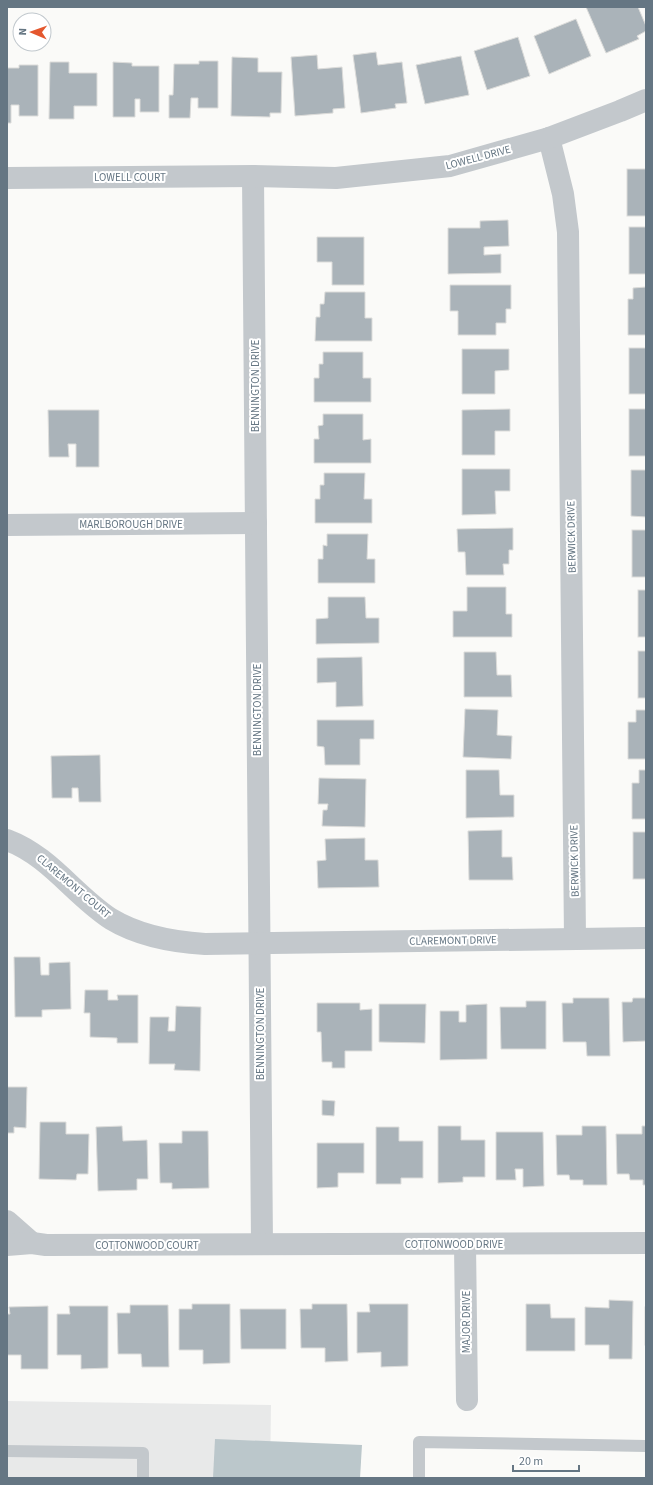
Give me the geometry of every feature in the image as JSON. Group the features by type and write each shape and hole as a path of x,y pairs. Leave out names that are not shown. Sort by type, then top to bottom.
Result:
{"street":[{"name":"LOWELL DRIVE","path":"253,176 336,178 450,166 548,138 646,100"},
{"name":"BERWICK DRIVE","path":"548,138 564,194 568,232 575,939"},
{"name":"LOWELL COURT","path":"7,178 253,176"},
{"name":"BENNINGTON DRIVE","path":"253,176 262,1244"},
{"name":"MARLBOROUGH DRIVE","path":"7,525 256,523"},
{"name":"CLAREMONT COURT","path":"7,840 22,846 48,863 79,892 111,918 134,930 178,942 205,944 259,943"},
{"name":"CLAREMONT DRIVE","path":"259,943 646,938"},
{"path":"7,1221 32,1243"},
{"name":"COTTONWOOD COURT","path":"7,1245 32,1243 46,1245 262,1244"},
{"name":"COTTONWOOD DRIVE","path":"262,1244 646,1243"},
{"name":"MAJOR DRIVE","path":"465,1244 466,1400"}],"lane":[{"path":"419,1478 419,1442 646,1446"},
{"path":"7,1451 143,1453 143,1478"}],"shaded area":[{"path":"7,1401 271,1405 270,1478 7,1478"},
{"path":"215,1439 362,1445 360,1478 213,1478"}],"building":[{"path":"586,7 638,7 646,26 646,31 637,36 639,39 606,53"},
{"path":"576,19 591,56 549,74 534,36"},
{"path":"518,37 530,76 487,90 474,51"},
{"path":"376,52 378,65 402,62 407,103 395,104 396,108 361,113 353,55"},
{"path":"317,55 318,69 342,67 345,108 333,109 333,113 295,116 291,57"},
{"path":"461,56 469,95 425,104 416,65"},
{"path":"232,57 258,58 258,72 282,72 281,113 270,113 270,117 231,116"},
{"path":"199,61 218,61 218,108 198,108 198,98 191,98 190,118 169,118 169,95 173,95 174,64 199,64"},
{"path":"50,62 69,62 69,73 97,73 97,106 74,106 74,119 49,119"},
{"path":"113,62 132,63 132,66 159,66 159,112 140,112 140,99 135,99 135,117 113,117"},
{"path":"19,65 38,65 38,116 19,116 19,105 11,105 11,123 7,123 7,68 19,68"},
{"path":"627,169 646,169 646,216 627,216"},
{"path":"508,220 509,246 484,247 484,255 501,254 501,273 448,274 448,228 480,228 480,221"},
{"path":"629,227 646,227 646,274 629,274"},
{"path":"317,237 364,237 364,285 332,285 332,262 317,262"},
{"path":"450,285 511,285 511,309 506,309 506,323 496,323 496,335 458,335 458,311 450,311"},
{"path":"646,287 646,335 628,335 628,299 633,299 633,288"},
{"path":"325,292 365,292 365,318 372,318 372,341 315,341 316,317 320,317 320,304 324,304"},
{"path":"629,348 646,348 646,394 629,394"},
{"path":"462,349 509,349 509,370 495,371 495,394 462,394"},
{"path":"323,352 363,352 363,378 371,378 371,402 314,402 314,378 319,378 319,364 323,364"},
{"path":"510,409 510,431 495,431 495,455 462,455 462,410"},
{"path":"629,409 646,409 646,456 629,456"},
{"path":"48,410 99,410 99,467 76,467 76,444 68,444 69,457 49,457"},
{"path":"323,414 363,414 363,440 371,439 371,463 314,463 314,439 319,439 318,426 323,425"},
{"path":"462,469 510,469 510,491 495,491 496,514 462,515"},
{"path":"631,470 646,470 646,517 631,516"},
{"path":"324,473 365,473 364,499 372,499 372,523 315,523 315,499 320,499 320,485 324,485"},
{"path":"513,528 513,550 509,550 509,564 503,564 504,575 466,575 465,552 458,552 457,529"},
{"path":"632,530 646,530 646,577 632,577"},
{"path":"327,534 368,534 367,559 375,559 375,583 318,583 318,559 323,559 323,545 327,546"},
{"path":"467,587 506,587 506,614 512,614 512,637 453,637 453,611 467,611"},
{"path":"638,590 646,590 646,637 638,637"},
{"path":"328,597 365,597 366,618 379,618 379,643 316,644 316,619 328,618"},
{"path":"638,651 646,651 646,698 638,698"},
{"path":"464,652 496,652 497,675 511,675 512,697 464,697"},
{"path":"362,657 363,706 336,707 336,682 317,683 317,658"},
{"path":"465,709 498,710 497,735 512,736 511,759 463,757"},
{"path":"636,710 646,710 646,759 628,759 628,722 636,722"},
{"path":"317,720 374,720 374,739 360,739 360,765 325,765 324,747 317,746"},
{"path":"100,755 101,802 79,802 78,788 72,788 72,798 52,798 51,756"},
{"path":"466,770 499,770 500,795 514,795 514,817 466,818"},
{"path":"639,770 646,770 646,819 632,819 632,783 639,783"},
{"path":"319,778 366,779 365,827 322,826 323,810 327,810 328,804 318,804"},
{"path":"502,830 502,857 512,857 513,880 469,880 468,831"},
{"path":"633,832 646,832 646,879 633,879"},
{"path":"365,838 365,860 378,860 379,887 318,888 317,861 326,860 325,839"},
{"path":"14,957 40,957 41,975 49,975 49,963 70,962 71,1009 42,1010 42,1017 15,1017"},
{"path":"85,990 108,990 108,1000 118,1000 117,995 138,995 138,1043 117,1043 117,1038 90,1037 90,1013 84,1013"},
{"path":"573,998 609,998 610,1056 587,1056 586,1042 563,1042 562,1003 573,1003"},
{"path":"633,998 646,998 646,1041 623,1042 622,1002 632,1002"},
{"path":"526,1001 546,1001 546,1049 501,1049 500,1007 526,1007"},
{"path":"317,1003 360,1003 360,1010 372,1009 372,1051 345,1051 345,1068 332,1068 332,1062 322,1062 321,1032 317,1032"},
{"path":"379,1004 426,1004 425,1043 379,1042"},
{"path":"487,1004 487,1059 440,1060 440,1011 459,1011 459,1022 466,1022 466,1005"},
{"path":"176,1006 201,1007 200,1071 174,1070 175,1064 149,1064 150,1017 169,1017 168,1031 175,1031"},
{"path":"7,1087 27,1087 26,1128 14,1127 14,1133 7,1133"},
{"path":"322,1100 335,1101 334,1116 322,1115"},
{"path":"40,1122 66,1122 66,1134 89,1134 88,1174 77,1174 76,1180 39,1179"},
{"path":"122,1126 123,1141 147,1140 148,1179 137,1179 137,1190 98,1191 96,1127"},
{"path":"438,1126 461,1126 461,1140 485,1140 485,1177 463,1177 463,1182 438,1183"},
{"path":"582,1126 606,1126 607,1185 583,1185 583,1180 570,1180 569,1175 557,1175 556,1135 582,1135"},
{"path":"642,1126 646,1126 646,1185 643,1185 643,1180 630,1180 629,1174 617,1174 616,1134 642,1134"},
{"path":"376,1127 399,1127 399,1141 423,1141 423,1178 401,1178 401,1184 376,1184"},
{"path":"182,1131 208,1131 209,1188 172,1189 172,1183 160,1183 159,1143 182,1143"},
{"path":"496,1132 543,1132 544,1186 523,1187 523,1169 515,1169 516,1180 496,1180"},
{"path":"317,1143 364,1143 364,1173 338,1173 338,1187 317,1188"},
{"path":"609,1300 633,1301 632,1359 609,1359 609,1345 585,1345 585,1307 609,1308"},
{"path":"192,1304 230,1304 230,1363 203,1364 203,1350 179,1350 179,1309 192,1309"},
{"path":"312,1304 347,1304 348,1361 325,1362 325,1348 301,1348 300,1309 312,1309"},
{"path":"369,1304 408,1304 408,1366 381,1367 381,1352 357,1353 357,1312 370,1312"},
{"path":"526,1304 550,1304 551,1318 575,1318 575,1351 526,1351"},
{"path":"130,1305 168,1305 169,1367 142,1367 141,1354 118,1354 117,1313 130,1313"},
{"path":"48,1306 48,1369 21,1369 21,1355 7,1355 7,1314 10,1314 9,1307"},
{"path":"69,1306 108,1306 108,1368 81,1369 81,1355 57,1355 57,1314 70,1314"},
{"path":"646,1307 646,1345 645,1345"},
{"path":"240,1309 286,1309 286,1349 241,1349"}]}
